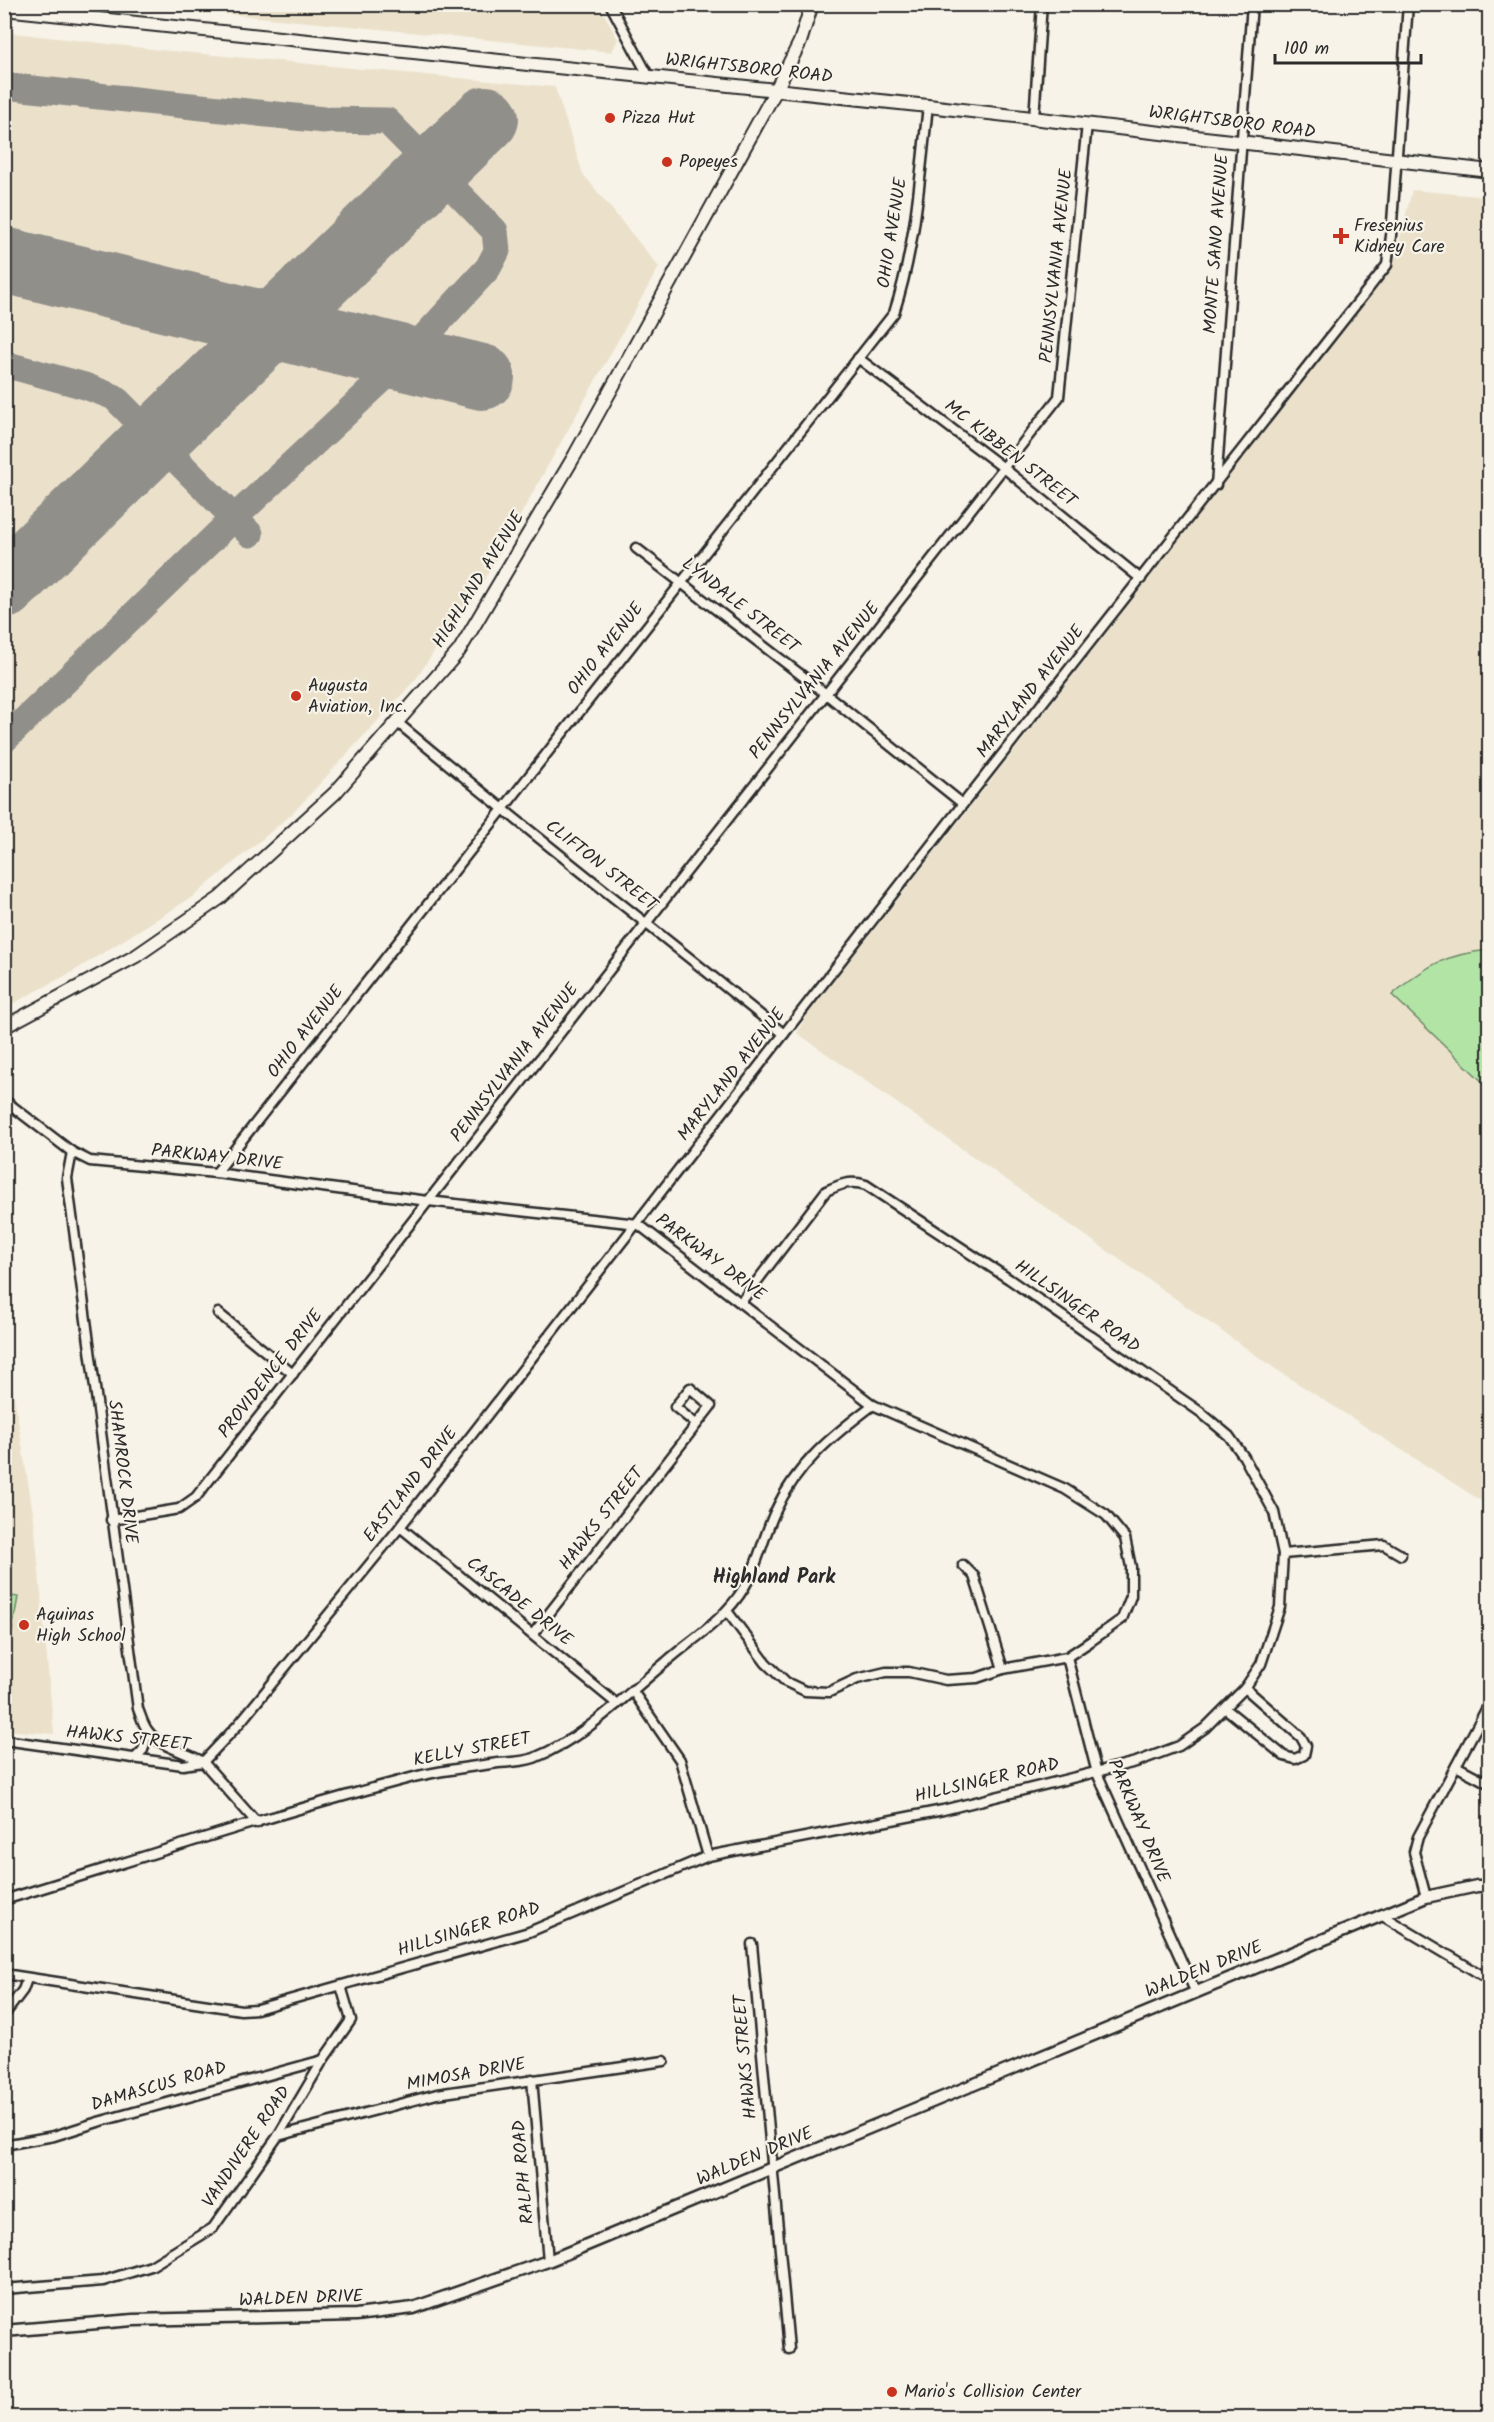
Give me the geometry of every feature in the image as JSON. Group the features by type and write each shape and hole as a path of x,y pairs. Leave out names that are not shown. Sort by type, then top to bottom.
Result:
{"main road":[{"name":"HIGHLAND AVENUE","path":"4,1027 136,956 220,898 335,794 459,651 575,455 776,90 800,42 812,4"},
{"name":"WRIGHTSBORO ROAD","path":"4,9 928,106 1490,171"}],"street":[{"path":"610,4 649,77"},
{"path":"1034,118 1042,4"},
{"name":"MONTE SANO AVENUE","path":"1216,485 1252,4"},
{"name":"MARYLAND AVENUE","path":"638,1224 963,804 1387,265 1408,4"},
{"name":"OHIO AVENUE","path":"216,1173 681,580 894,313 904,281 928,106"},
{"name":"PENNSYLVANIA AVENUE","path":"428,1201 646,921 1005,469 1059,397 1087,124"},
{"name":"MC KIBBEN STREET","path":"858,358 1005,469 1141,579"},
{"name":"LYNDALE STREET","path":"636,548 681,580 963,804"},
{"name":"CLIFTON STREET","path":"398,723 501,809 646,921 784,1034"},
{"name":"PARKWAY DRIVE","path":"4,1100 72,1152 90,1161 216,1173 428,1201 638,1224 873,1405 1065,1489 1106,1515 1125,1538 1131,1567 1131,1596 1122,1619 1067,1657 1096,1773 1195,1991"},
{"name":"SHAMROCK DRIVE","path":"72,1152 67,1178 111,1520 138,1709 148,1732"},
{"name":"HILLSINGER ROAD","path":"4,1974 241,2010 257,2009 528,1932 708,1856 943,1810 1136,1762 1179,1746 1205,1728 1245,1688 1261,1664 1280,1607 1283,1554 1274,1512 1249,1465 1229,1436 1198,1411 1009,1279 876,1191 855,1182 843,1182 826,1191 741,1302"},
{"name":"PROVIDENCE DRIVE","path":"111,1520 178,1509 196,1497 428,1201"},
{"name":"EASTLAND DRIVE","path":"203,1762 238,1725 400,1527 638,1224"},
{"path":"218,1313 293,1374"},
{"name":"KELLY STREET","path":"4,1900 417,1777 458,1768 532,1759 574,1735 617,1704 727,1611 750,1580 774,1514 789,1484 812,1455 837,1432 873,1405"},
{"name":"HAWKS STREET","path":"533,1634 696,1424"},
{"name":"CASCADE DRIVE","path":"400,1527 617,1704"},
{"path":"1283,1554 1384,1545 1401,1555"},
{"path":"963,1565 974,1576 1003,1669"},
{"path":"727,1611 766,1663 786,1682 805,1691 829,1692 857,1679 886,1672 909,1672 946,1680 977,1678 1003,1669 1067,1657"},
{"path":"1226,1709 1284,1756 1295,1759 1304,1755 1306,1746 1301,1737 1245,1688"},
{"path":"632,1690 680,1760 708,1856"},
{"path":"1426,1897 1414,1852 1418,1837 1490,1702"},
{"path":"135,1758 143,1750 148,1732 163,1744 189,1753 203,1762"},
{"name":"HAWKS STREET","path":"4,1740 183,1765 203,1762 257,1823"},
{"path":"1456,1766 1490,1784"},
{"name":"WALDEN DRIVE","path":"4,2331 134,2320 356,2315 402,2309 464,2292 548,2261 1426,1897 1477,1886 1490,1886"},
{"path":"1381,1915 1490,1980"},
{"name":"HAWKS STREET","path":"752,1944 784,2282 784,2317 789,2349"},
{"path":"4,2015 23,1990 27,1979"},
{"name":"VANDIVERE ROAD","path":"4,2289 103,2281 151,2266 213,2228 278,2136 323,2060 351,2020 341,1986"},
{"name":"DAMASCUS ROAD","path":"4,2145 20,2144 54,2136 98,2121 323,2060"},
{"name":"MIMOSA DRIVE","path":"278,2136 437,2094 664,2061"},
{"name":"RALPH ROAD","path":"532,2079 548,2261"}],"shaded area":[{"path":"135,5 599,5 618,39 612,52"},
{"path":"5,32 161,50 555,87 583,174 659,267 478,591 466,609 463,608 416,679 292,814 194,896 74,971 5,1008"},
{"path":"1412,190 1489,197 1489,1506 1277,1370 797,1033 807,1015 1393,267"},
{"name":"Aquinas High School","path":"4,1334 34,1519 54,1734 5,1730"}],"green space":[{"path":"1489,950 1490,1087 1488,1087 1392,995 1415,976 1437,963 1460,955"},
{"path":"4,1595 18,1597 5,1670"}],"taxiway":[{"path":"4,86 324,120 387,121 495,231 497,251 488,268 405,358 233,519 4,740"},
{"path":"4,364 85,386 114,397 250,534"}],"runway":[{"path":"4,586 486,119"},
{"path":"4,260 482,377"}],"railway":[{"path":"1437,2418 1490,2413"}],"place":[{"name":"Pizza Hut","path":"610,118"},
{"name":"Popeyes","path":"667,162"},
{"name":"Fresenius Kidney Care","path":"1341,236"},
{"name":"Augusta Aviation, Inc.","path":"296,696"},
{"name":"Aquinas High School","path":"24,1625"},
{"name":"Mario's Collision Center","path":"892,2392"}],"district":[{"name":"Highland Park","path":"774,1578"}]}
